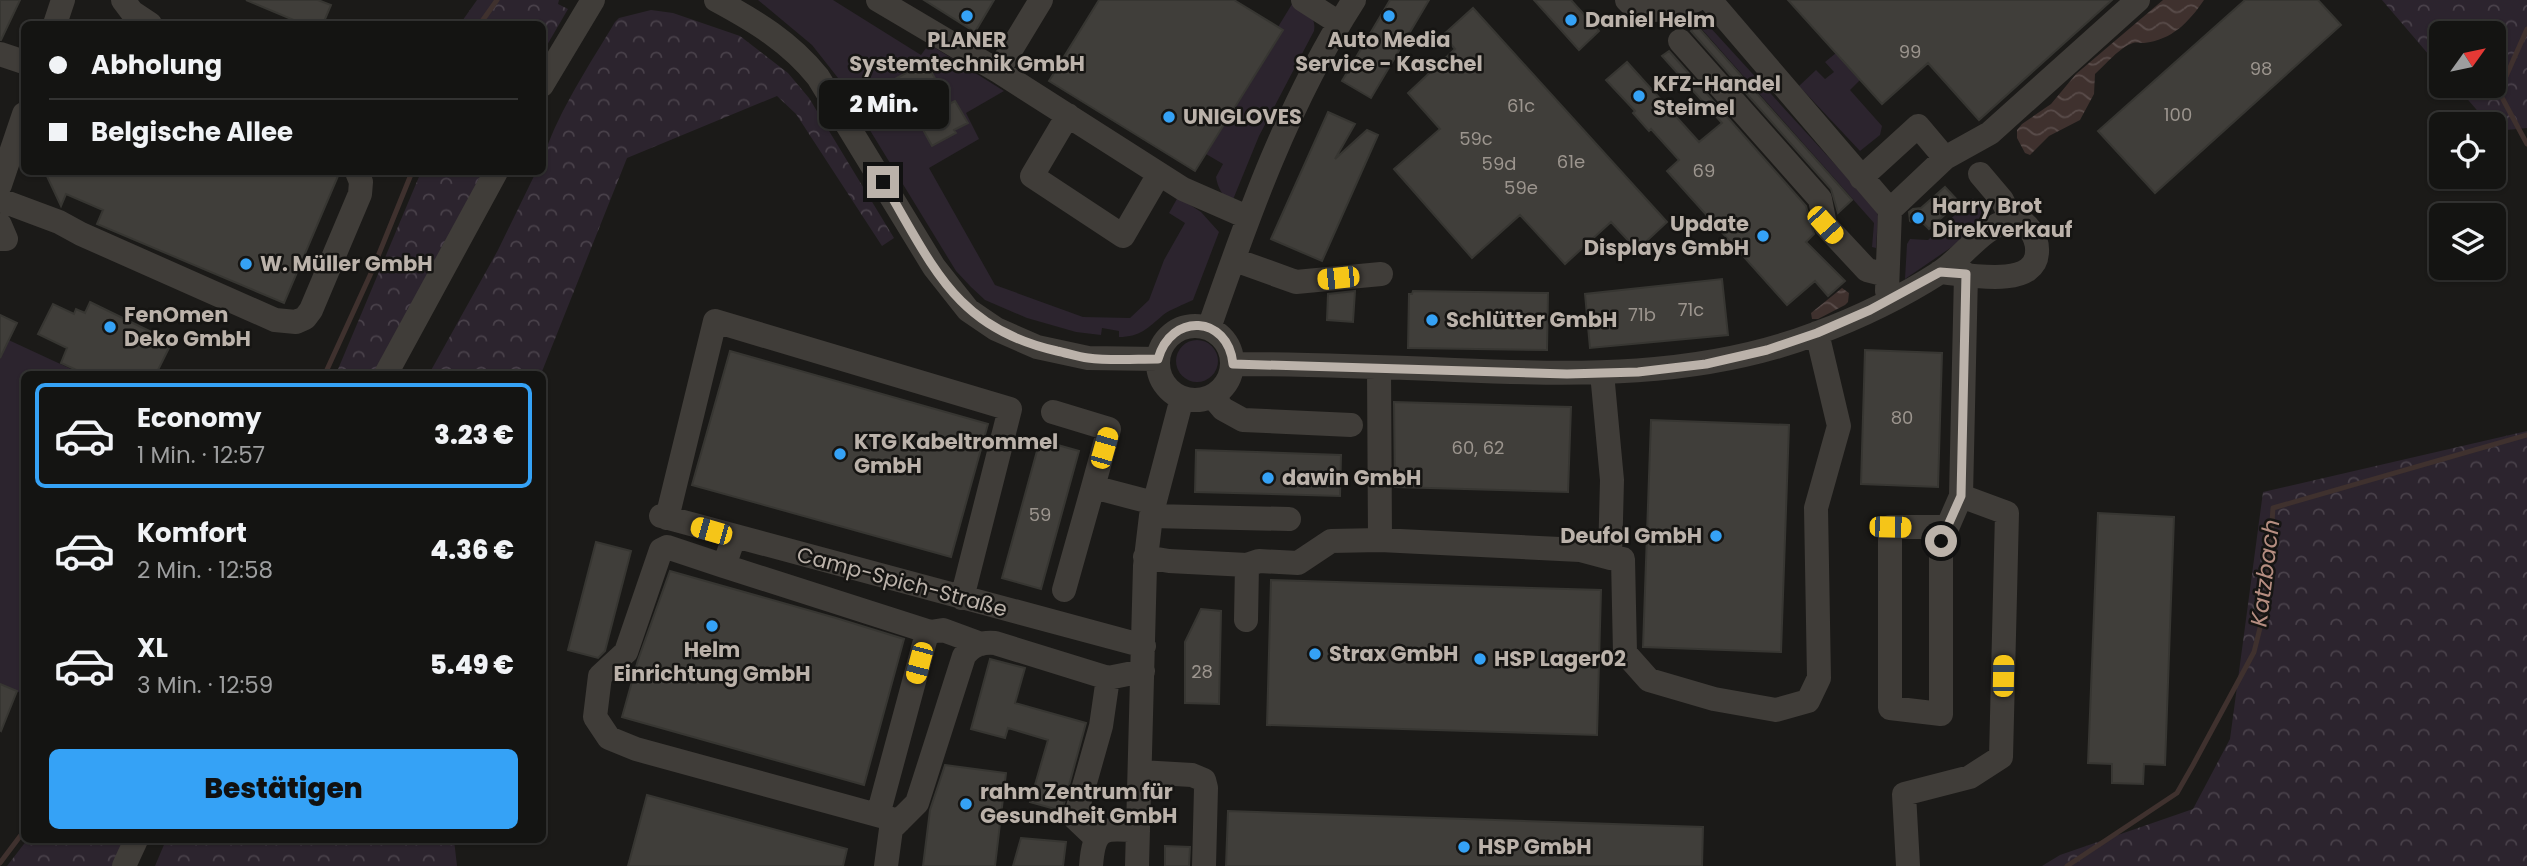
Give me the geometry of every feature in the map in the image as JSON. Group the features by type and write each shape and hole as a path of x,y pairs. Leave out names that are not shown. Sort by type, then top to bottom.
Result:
{"street":[{"path":"56,21 63,0"},
{"path":"122,0 132,12 146,21"},
{"path":"546,78 593,0"},
{"path":"716,0 784,41 811,68 934,267 956,297 974,314 1003,333 1037,346 1088,358 1158,359"},
{"path":"878,0 998,71 1183,189 1247,217"},
{"path":"998,71 1041,0"},
{"path":"1303,0 1339,23"},
{"path":"1209,328 1247,217 1289,115 1354,0"},
{"path":"1628,0 1637,10 1647,10 1683,7 1696,0"},
{"path":"1710,0 1890,210"},
{"path":"1888,302 1890,210 1945,158 1990,133 2138,0"},
{"path":"1680,41 1820,200 1825,225 1867,270 1887,275"},
{"path":"0,54 21,61"},
{"path":"1068,115 1032,176 1123,236 1159,174"},
{"path":"1,178 21,122"},
{"path":"1861,178 1918,126 1945,158"},
{"path":"1980,174 2002,200 2012,220"},
{"path":"0,200 59,222 275,320 296,322 305,317 317,298 360,194 361,182 358,175"},
{"path":"388,371 494,175"},
{"path":"1233,364 1567,374 1638,372 1706,364 1767,350 1817,333 1888,302 1940,272 1989,230 2012,220 2022,221 2033,233 2038,251 2036,261 2026,273 2009,277 1940,272"},
{"path":"0,225 6,239 0,239"},
{"path":"1234,260 1296,282 1381,274"},
{"path":"1947,527 1890,527 1891,708 1941,714 1941,541 1961,496 1966,274"},
{"name":"Camp-Spich-Straße","path":"962,598 1010,409 715,321 664,517 962,598 1143,659"},
{"path":"1198,326 1209,328 1227,342 1231,353 1233,364 1227,383 1212,396 1202,400 1182,398 1164,382 1158,359 1167,338 1176,331 1198,326"},
{"path":"1146,557 1169,561 1247,565 1259,561 1298,563 1331,541 1380,540 1580,550 1623,559 1625,653 1649,680 1714,699 1776,710 1808,701 1819,678 1815,508 1839,426 1817,333"},
{"path":"1379,368 1380,540"},
{"path":"1601,373 1612,480 1610,558"},
{"path":"1212,396 1223,409 1243,421 1351,425"},
{"path":"1137,866 1146,557 1153,510 1182,398"},
{"path":"1053,412 1109,429 1063,590"},
{"path":"1093,487 1153,510 1289,519"},
{"path":"1908,866 1905,794 1970,777 2001,757 2007,513 1961,496"},
{"path":"724,566 734,537"},
{"path":"981,643 964,656 917,803 889,818 636,749 609,738 595,718 600,676 626,652 661,550 667,547 930,632 943,630 981,643 995,643 1108,678 1143,659"},
{"path":"1246,620 1247,565"},
{"path":"886,866 891,829 889,818 926,638 930,632"},
{"path":"1096,838 1075,818 1101,726 1108,678"},
{"path":"1140,772 1192,775 1203,780 1206,788 1204,866"},
{"path":"1091,866 1093,845 1103,831 1111,828 1138,831"},
{"path":"124,866 135,843"}],"green space":[{"path":"477,0 559,0 558,4 568,9 546,47 546,21 462,21"},
{"path":"758,0 833,0 921,55 929,44 1004,91 966,113 979,139 929,168 995,285 1083,317 1130,318 1149,300 1164,260 1185,223 1169,213 1178,197 1201,212 1219,232 1193,300 1166,313 1138,333 1119,337 1119,331 1102,328 1101,335 1076,332 1027,318 985,300 956,271 838,78 812,45"},
{"path":"2382,0 2527,0 2527,128 2506,130 2506,112 2479,112 2466,98 2506,98 2506,21 2429,21 2429,55"},
{"path":"1292,4 1312,17 1314,31 1259,136 1232,202 1221,191 1216,177 1223,164 1206,154 1283,31 1278,27"},
{"path":"651,10 673,13 740,36 788,73 809,98 894,238 882,246 796,114 777,96 627,158 542,371 431,371 498,250 535,175 546,175 546,152 560,118 619,18"},
{"path":"1708,25 1876,209 1876,248 1872,247 1874,223 1699,26"},
{"path":"1836,53 1860,80 1850,90 1882,126 1880,135 1860,151 1799,86 1816,70 1825,79 1834,72 1825,62"},
{"path":"420,175 481,175 455,230 378,371 337,371"},
{"path":"1973,198 1990,215 1962,240 1905,279 1907,244 1910,239 1928,240"},
{"path":"0,336 76,371 21,371 21,693 0,685"},
{"path":"1197,340 1212,346 1218,361 1212,376 1197,382 1182,376 1176,361 1182,346"},
{"path":"2527,431 2527,866 2042,866 2060,855 2193,809 2230,739 2263,492"},
{"path":"25,843 124,843 112,866 7,866"},
{"path":"165,843 454,843 457,866 155,866"}],"water":[{"path":"2163,0 2204,0 2192,16 2171,34 2154,41 2133,43 2118,52 2095,74 2094,94 2080,120 2049,136 2030,155 2025,153 2017,138 2017,130 2022,124 2051,104 2076,74"},
{"path":"1842,288 1849,293 1848,302 1818,319 1812,319 1811,313"}],"building":[{"path":"0,0 20,0 1,40 0,40"},
{"path":"246,0 318,0 331,5 324,21 296,21"},
{"name":"PLANER Systemtechnik GmbH","path":"924,0 994,0 975,32"},
{"name":"UNIGLOVES","path":"1099,0 1234,0 1283,30 1195,171 1049,81"},
{"path":"1390,0 1429,0 1371,98 1342,81"},
{"name":"Daniel Helm","path":"1534,0 1571,0 1599,31 1579,50"},
{"path":"1788,0 2112,0 1979,120 1928,63 1882,104"},
{"path":"2245,0 2318,0 2341,25 2155,193 2098,131"},
{"path":"1473,8 1667,222 1637,250 1611,222 1565,264 1520,215 1472,258 1394,169 1440,129 1408,93 1455,49 1443,35"},
{"path":"1697,26 1852,200 1838,213 1831,189 1691,31"},
{"path":"1669,51 1806,206 1814,234 1806,242 1845,281 1828,296 1815,281 1787,305 1667,171 1679,160 1651,129 1649,131 1633,113 1635,111 1606,80 1627,62 1699,142 1722,123 1662,56"},
{"path":"926,62 949,104 955,101 968,123 932,146 895,79"},
{"path":"1328,112 1355,124 1335,159 1367,130 1378,135 1322,261 1271,239"},
{"name":"W. Müller GmbH","path":"46,175 338,176 284,303 97,224 103,210 66,194 61,206"},
{"path":"1945,187 1959,202 1929,229 1923,223 1917,225 1910,221 1909,212 1921,208"},
{"path":"1722,279 1728,335 1590,348 1585,294"},
{"path":"1355,291 1353,322 1327,320 1328,294"},
{"path":"1413,291 1548,293 1547,350 1408,348 1409,294"},
{"name":"FenOmen Deko GmbH","path":"90,302 172,342 158,371 78,371 61,363 67,348 38,334 53,304 74,314 76,309 85,313"},
{"path":"0,315 17,323 0,358"},
{"path":"1865,350 1942,353 1938,487 1861,484"},
{"name":"KTG Kabeltrommel GmbH","path":"730,351 988,424 951,557 692,485"},
{"path":"1394,402 1571,407 1568,492 1395,487"},
{"name":"Deufol GmbH","path":"1651,420 1789,425 1781,652 1643,647"},
{"name":"KTG Kabeltrommel GmbH","path":"1040,440 1079,451 1041,589 1002,578"},
{"name":"dawin GmbH","path":"1196,450 1341,455 1340,496 1195,492"},
{"path":"2098,513 2174,517 2165,765 2144,764 2143,784 2112,783 2112,764 2088,763"},
{"path":"596,542 631,551 605,651 598,658 568,650"},
{"path":"670,571 904,639 864,785 622,717 638,660"},
{"path":"1271,580 1601,590 1597,735 1267,725"},
{"path":"1201,609 1221,611 1219,704 1185,703 1185,642"},
{"name":"rahm Zentrum für Gesundheit GmbH","path":"990,659 1025,668 1015,703 1086,723 1062,811 1030,802 1048,740 1008,728 1005,738 971,729"},
{"path":"0,684 17,691 1,731 0,730"},
{"name":"rahm Zentrum für Gesundheit GmbH","path":"945,765 1006,773 995,866 923,866 930,810"},
{"path":"647,795 847,849 843,866 628,866"},
{"name":"HSP GmbH","path":"1228,811 1703,827 1702,866 1226,866"},
{"path":"1021,838 1066,842 1063,866 1013,866"},
{"path":"1165,846 1190,847 1189,866 1165,866"}],"waterway":[{"path":"482,21 497,0"},
{"name":"Katzbach","path":"2527,29 2499,92 2527,144"},
{"path":"326,371 372,271 411,175"},
{"name":"Katzbach","path":"2067,866 2177,793 2254,652 2266,604 2273,508 2527,435"},
{"path":"0,863 21,835"}],"place":[{"name":"PLANER Systemtechnik GmbH","path":"967,16"},
{"name":"Auto Media Service - Kaschel","path":"1389,16"},
{"name":"Daniel Helm","path":"1571,20"},
{"name":"KFZ-Handel Steimel","path":"1639,96"},
{"name":"UNIGLOVES","path":"1169,117"},
{"name":"Harry Brot Direkverkauf","path":"1918,218"},
{"name":"Update Displays GmbH","path":"1763,236"},
{"name":"W. Müller GmbH","path":"246,264"},
{"name":"Schlütter GmbH","path":"1432,320"},
{"name":"FenOmen Deko GmbH","path":"110,327"},
{"name":"KTG Kabeltrommel GmbH","path":"840,454"},
{"name":"dawin GmbH","path":"1268,478"},
{"name":"Deufol GmbH","path":"1716,536"},
{"name":"Helm Einrichtung GmbH","path":"712,626"},
{"name":"Strax GmbH","path":"1315,654"},
{"name":"HSP Lager02","path":"1480,659"},
{"name":"rahm Zentrum für Gesundheit GmbH","path":"966,804"},
{"name":"HSP GmbH","path":"1464,847"}],"route":[{"path":"883,182 934,267 968,310 1011,337 1088,358 1158,359 1167,338 1186,327 1198,326 1209,328 1227,342 1233,364 1567,374 1638,372 1706,364 1767,350 1852,319 1940,272 1966,274 1961,496 1941,541"}]}
